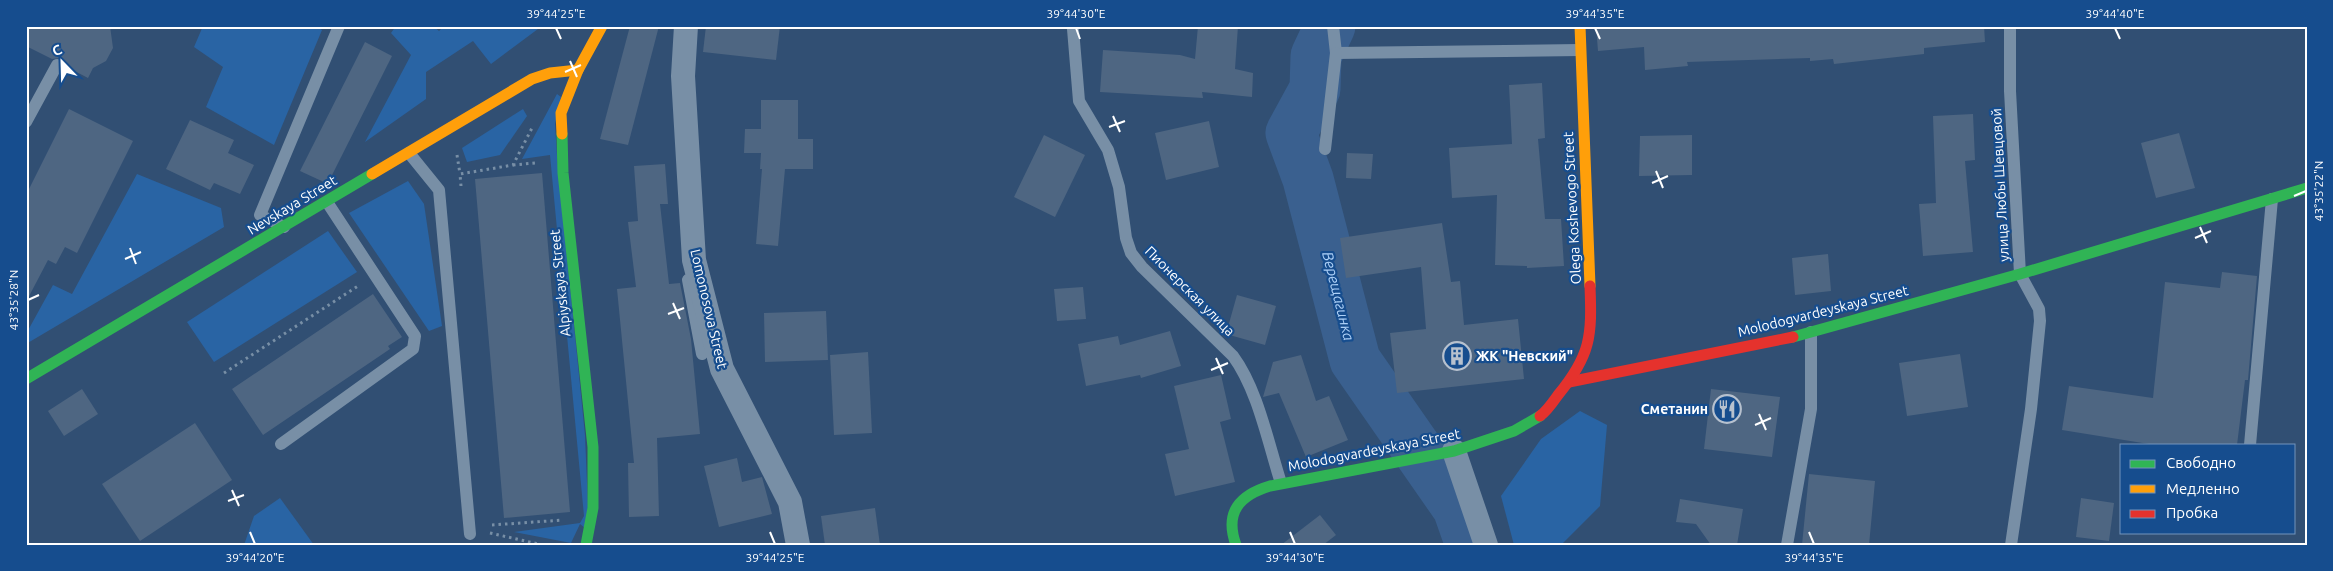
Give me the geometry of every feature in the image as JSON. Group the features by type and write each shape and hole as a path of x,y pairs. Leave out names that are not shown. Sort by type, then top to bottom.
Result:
{"street":[{"name":"Alpiyskaya Street","path":"586,545 593,508 593,448 563,173 561,113 578,70 602,26"},
{"name":"Lomonosova Street","path":"686,26 683,76 694,260 722,369 790,502 798,545"},
{"name":"Olega Koshevogo Street","path":"1569,382 1585,355 1592,325 1580,26"},
{"name":"Nevskaya Street","path":"26,379 532,79 550,73 578,70"},
{"name":"Molodogvardeyskaya Street","path":"1236,545 1230,524 1236,506 1247,495 1275,485 1454,451 1514,430 1544,412 1569,382 1783,340 2020,274 2307,188"},
{"path":"1454,451 1486,545"}],"lane":[{"path":"284,227 260,215 339,26"},
{"path":"1325,149 1336,53 1333,26"},
{"name":"улица Любы Шевцовой","path":"2010,26 2010,91 2020,274 2039,309 2040,321 2031,409 2011,545"},
{"name":"Пионерская улица","path":"1072,29 1079,101 1108,150 1120,187 1126,238 1131,252 1142,267 1233,356 1240,366 1251,388 1275,485"},
{"path":"1336,53 1580,50"},
{"path":"26,122 57,65"},
{"path":"409,153 439,190 470,534"},
{"path":"2250,444 2272,198"},
{"path":"281,444 413,349 415,336 327,202"},
{"path":"692,220 682,251 702,354"},
{"path":"1787,545 1811,409 1811,332"}],"path":[{"path":"462,193 460,174 513,165 534,125"},
{"path":"224,373 376,275"},
{"path":"491,515 493,532"},
{"path":"470,534 493,532 543,545"}],"shaded area":[{"path":"203,26 314,26 322,30 274,145 206,107 223,67 194,47"},
{"path":"396,26 433,26 439,31 444,26 542,26 491,64 473,41 426,72 426,99 365,142 411,55 391,33"},
{"path":"557,94 561,97 555,124 557,156 585,435 588,507 585,528 580,524 571,543 514,532 580,523 584,516 550,155 522,159"},
{"path":"523,109 527,116 500,155 467,162 462,148"},
{"path":"137,174 221,208 224,227 26,344 26,334 53,285 72,294"},
{"path":"408,181 424,204 442,326 429,331 349,213"},
{"path":"328,231 357,272 214,362 187,322"},
{"path":"1580,411 1607,425 1600,506 1561,545 1514,545 1501,496 1541,439"},
{"path":"280,498 314,545 244,545 254,516"}],"building":[{"path":"26,26 110,26 113,48 106,61 93,68 88,78 65,66 60,58 52,59 26,46"},
{"path":"630,26 659,26 628,145 600,139"},
{"path":"706,26 780,26 776,60 703,52"},
{"path":"1198,26 1238,26 1235,69 1253,73 1252,97 1202,92 1203,98 1100,92 1103,50 1180,55 1195,59"},
{"path":"1596,26 1984,26 1985,42 1924,48 1924,54 1834,64 1833,59 1810,61 1810,58 1687,62 1688,66 1645,70 1644,47 1598,51"},
{"path":"365,42 392,56 329,181 326,183 300,171"},
{"path":"1542,83 1545,138 1538,139 1545,219 1561,219 1564,266 1527,268 1527,266 1495,265 1497,195 1452,198 1449,148 1512,144 1509,85"},
{"path":"761,100 798,100 798,139 813,139 813,169 785,169 778,246 756,244 762,169 760,169 761,153 744,153 745,129 761,129"},
{"path":"69,109 133,141 77,253 65,247 56,264 48,260 26,302 26,195"},
{"path":"1973,114 1975,160 1965,161 1973,252 1923,256 1919,204 1936,203 1933,116"},
{"path":"190,120 234,140 228,153 254,165 240,194 214,183 210,190 166,169"},
{"path":"1209,121 1219,167 1166,180 1155,133"},
{"path":"2179,133 2195,188 2156,198 2141,143"},
{"path":"1044,135 1085,155 1055,217 1014,197"},
{"path":"1692,135 1692,175 1639,176 1640,136"},
{"path":"1347,153 1373,154 1371,179 1346,178"},
{"path":"665,164 668,204 660,204 669,284 680,283 691,339 700,434 657,438 659,516 629,517 628,463 634,463 617,289 636,287 628,222 638,221 634,166"},
{"path":"542,173 570,512 504,518 475,179"},
{"path":"1442,223 1451,282 1460,281 1464,325 1518,319 1524,379 1397,393 1390,333 1426,329 1421,267 1346,278 1340,238"},
{"path":"1828,254 1831,291 1795,295 1792,258"},
{"path":"2222,272 2257,276 2248,380 2245,380 2237,444 2149,444 2062,430 2069,386 2153,398 2165,282 2220,288"},
{"path":"1083,287 1086,319 1057,321 1054,289"},
{"path":"373,294 402,337 388,346 390,349 263,435 232,389"},
{"path":"1237,295 1276,306 1265,345 1226,334"},
{"path":"826,311 828,360 765,362 764,313"},
{"path":"1170,331 1181,366 1141,378 1140,375 1086,386 1078,344 1118,336 1120,345"},
{"path":"868,352 872,433 834,435 830,355"},
{"path":"1960,354 1968,407 1907,416 1899,363"},
{"path":"1301,355 1316,401 1329,396 1348,440 1306,457 1279,393 1263,397 1273,362"},
{"path":"1221,375 1231,419 1220,422 1235,482 1175,496 1165,454 1189,449 1174,386"},
{"path":"82,389 98,414 64,436 48,411"},
{"path":"1711,389 1780,397 1772,457 1704,449"},
{"path":"195,423 232,480 140,541 102,484"},
{"path":"737,458 742,482 762,477 772,514 719,527 704,466"},
{"path":"1809,474 1875,481 1869,545 1802,545"},
{"path":"2081,498 2114,503 2109,541 2076,537"},
{"path":"1680,499 1743,509 1737,545 1711,545 1696,524 1676,522"},
{"path":"875,508 880,545 825,545 821,516"},
{"path":"1320,515 1336,535 1323,545 1281,545"}],"waterway":[{"name":"Верещагинка","path":"1330,26 1316,56 1315,89 1291,133 1308,179 1355,360 1458,508 1471,545"}],"traffic: fast":[{"path":"562,134 563,173 593,447 593,508 586,545"},
{"path":"26,379 372,174"},
{"path":"1793,337 2020,274 2307,188"},
{"path":"1236,545 1232,523 1234,514 1243,500 1259,490 1270,486 1454,451 1514,431 1540,416"}],"traffic: slow":[{"path":"562,134 561,113 578,70 602,26"},
{"path":"1580,26 1590,286"},
{"path":"372,174 532,79 550,73 578,70"}],"traffic: jam":[{"path":"1540,416 1569,381 1583,356 1589,332 1590,286"},
{"path":"1569,382 1793,337"}],"place":[{"name":"ЖК \"Невский\"","path":"1457,356"},
{"name":"Сметанин","path":"1727,409"}]}
